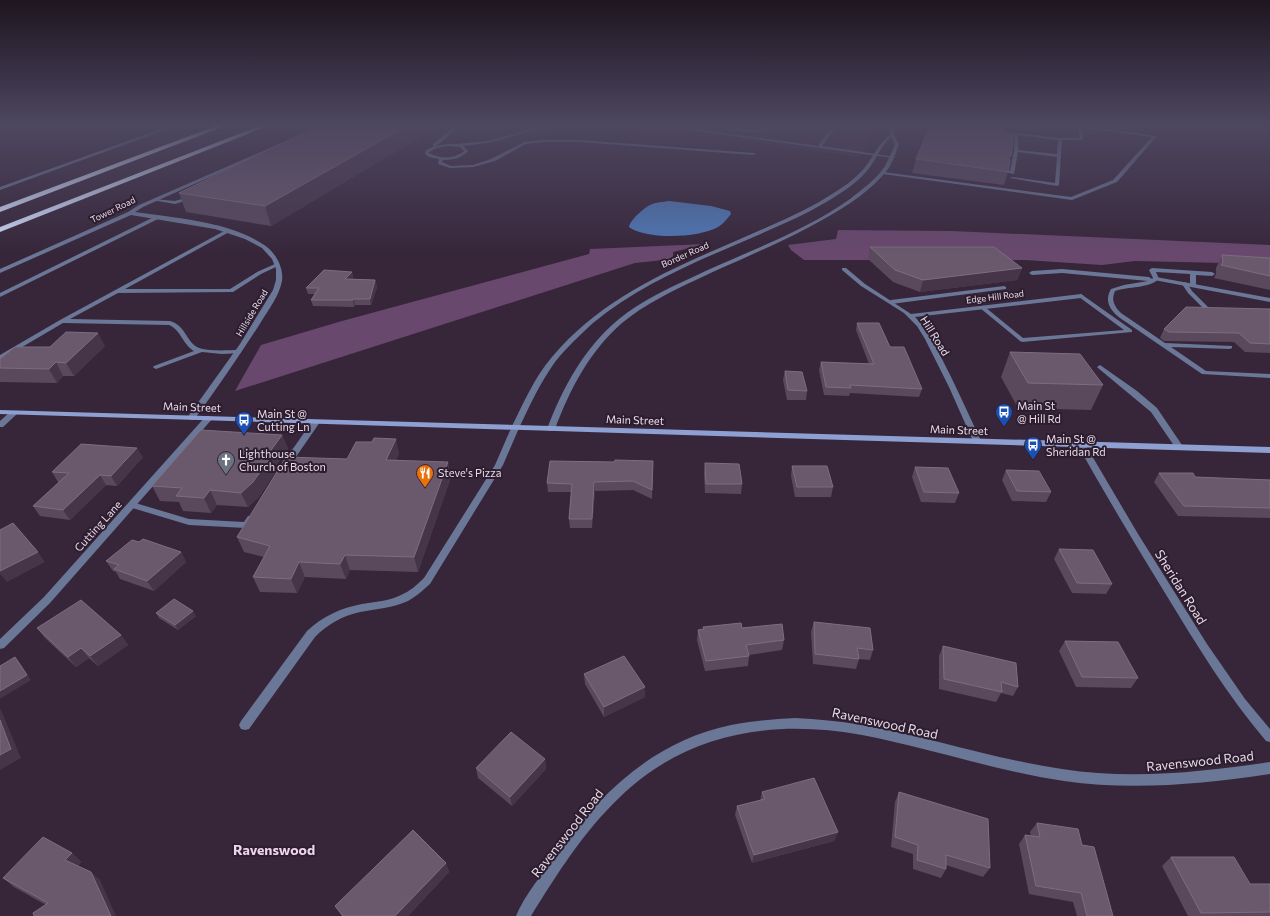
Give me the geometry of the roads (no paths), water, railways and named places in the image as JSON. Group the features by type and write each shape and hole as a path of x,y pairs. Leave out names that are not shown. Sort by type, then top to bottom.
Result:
{"highway":[{"path":"0,210 109,169"},
{"path":"0,230 156,169"}],"main road":[{"name":"Main Street","path":"0,412 1270,450"}],"street":[{"path":"0,189 56,169"},
{"name":"Tower Road","path":"0,271 130,213 154,200 226,169"},
{"name":"Border Road","path":"245,725 311,634 318,627 334,616 345,612 385,606 401,600 420,588 427,581 496,469 528,397 557,355 578,333 612,304 653,279 813,208 855,180 865,169"},
{"path":"552,429 561,402 577,373 591,353 621,321 646,304 686,281 826,217 854,200 874,183 886,169"},
{"path":"1006,172 1012,173 1013,169"},
{"path":"1012,178 1057,185 1058,169"},
{"path":"883,173 1072,199 1115,181 1126,169"},
{"path":"154,200 175,203 196,196"},
{"path":"116,291 231,291 259,272 277,265 269,252 260,244 243,236 228,231 130,213"},
{"path":"0,295 156,218"},
{"path":"0,358 62,321 228,231"},
{"name":"Hillside Road","path":"190,418 239,352 275,292 279,280 277,265"},
{"name":"Hill Road","path":"844,269 863,285 891,302 910,316 928,339 956,392 977,441"},
{"path":"1156,279 1152,270 1212,274"},
{"path":"1032,273 1069,271 1156,279 1270,300"},
{"path":"1193,273 1193,285"},
{"path":"1156,279 1115,289 1111,294 1110,303 1119,315 1204,373 1270,376"},
{"path":"1185,284 1188,290 1212,314"},
{"path":"891,302 1004,288"},
{"name":"Edge Hill Road","path":"910,316 1081,296 1130,330 1022,340 983,308"},
{"path":"62,321 176,325 195,348 202,350 239,352"},
{"path":"1164,345 1230,347"},
{"path":"156,367 202,350"},
{"path":"1100,367 1154,410 1180,448"},
{"path":"0,425 14,413"},
{"name":"Cutting Lane","path":"0,645 47,600 209,418"},
{"path":"284,470 316,422"},
{"name":"Sheridan Road","path":"1081,444 1114,504 1210,660 1270,737"},
{"path":"132,505 172,518 200,523 246,525 254,513"},
{"name":"Ravenswood Road","path":"523,916 549,877 600,809 637,774 674,750 693,741 744,727 796,723 828,725 862,730 1007,765 1062,775 1101,779 1142,782 1180,780 1270,768"}],"water":[{"path":"669,201 711,206 730,211 731,214 718,227 709,231 686,235 660,236 647,234 629,227 641,211 650,205"}],"place":[{"name":"Main St @ Hill Rd","path":"1004,427"},
{"name":"Main St @ Cutting Ln","path":"244,435"},
{"name":"Main St @ Sheridan Rd","path":"1033,460"},
{"name":"Lighthouse Church of Boston","path":"226,475"},
{"name":"Steve's Pizza","path":"425,488"}],"district":[{"name":"Ravenswood","path":"274,850"}]}
